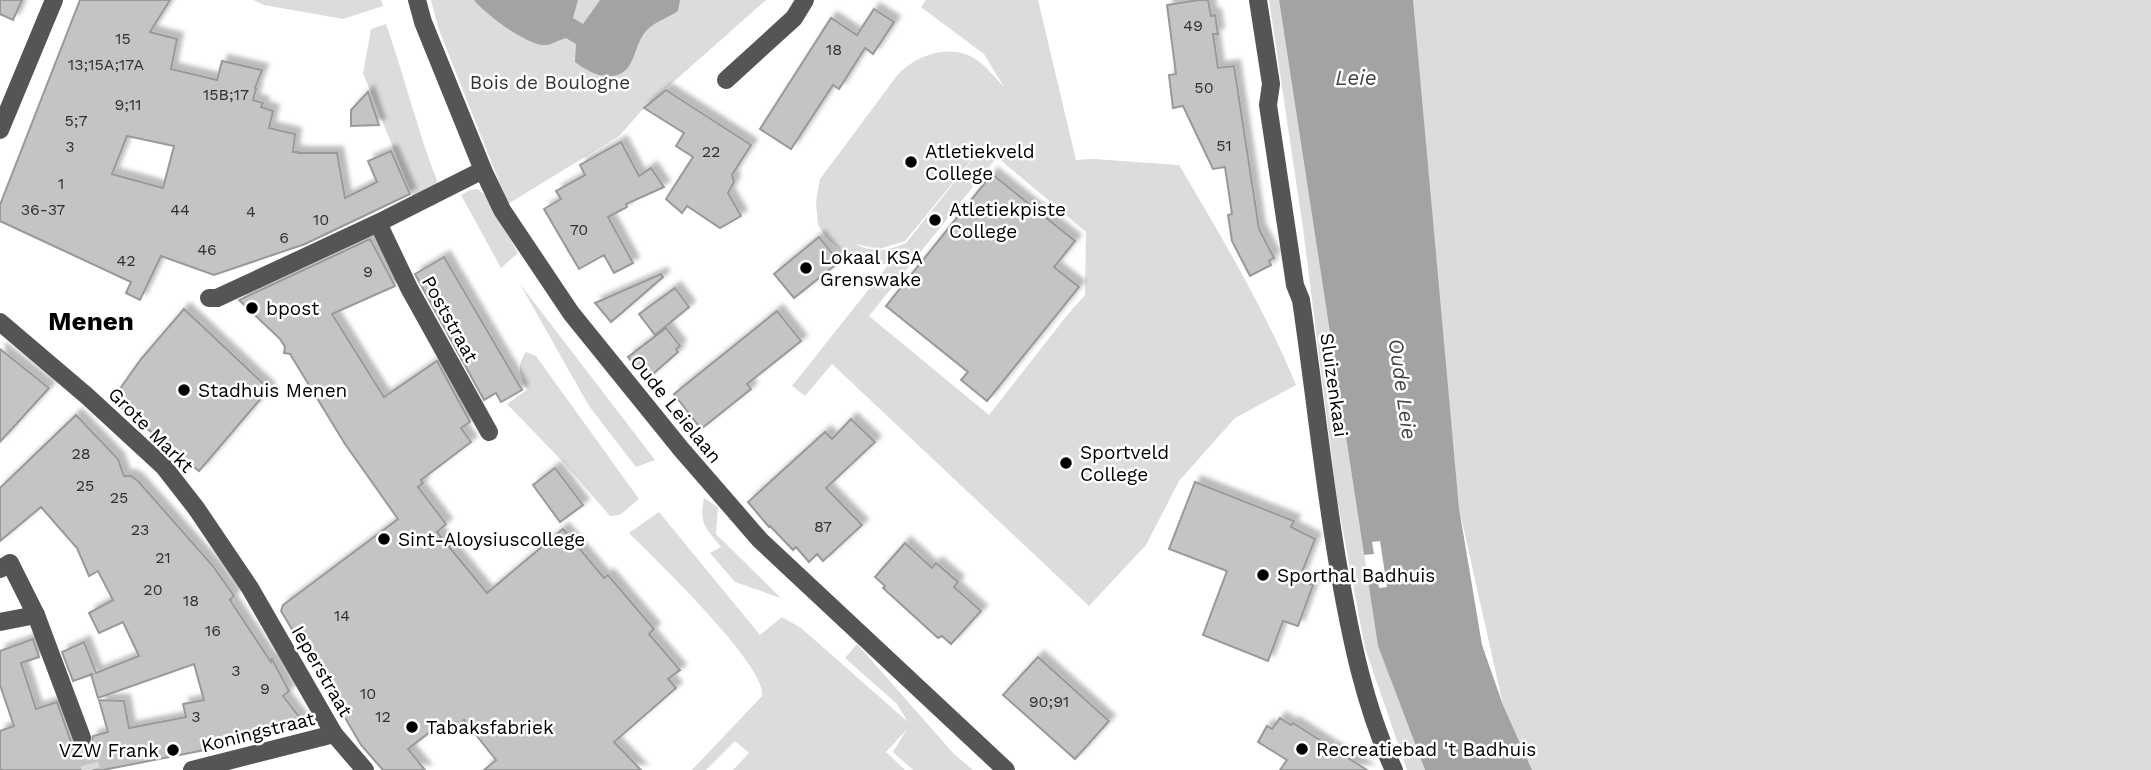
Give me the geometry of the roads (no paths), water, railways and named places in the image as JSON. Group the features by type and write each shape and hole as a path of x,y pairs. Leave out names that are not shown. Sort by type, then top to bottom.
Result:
{"street":[{"path":"0,130 54,0"},
{"name":"Oude Leielaan","path":"417,0 423,22 502,210 571,313 696,467 760,540 1006,770"},
{"path":"726,80 794,18 805,0"},
{"name":"Sluizenkaai","path":"1258,0 1270,84 1268,105 1296,285 1301,300 1338,566 1353,646 1374,720 1394,770"},
{"path":"213,298 378,223 483,170"},
{"name":"Poststraat","path":"378,223 409,288 489,432"},
{"name":"Grote Markt","path":"0,322 164,467 196,508 250,588"},
{"path":"0,569 9,563 36,615 82,738"},
{"name":"Ieperstraat","path":"250,588 334,734 365,770"},
{"path":"0,622 36,615"},
{"name":"Koningstraat","path":"192,770 334,734"}],"water":[{"path":"474,0 578,0 573,18 583,24 600,0 680,0 678,11 646,31 633,59 623,72 602,76 575,62 576,44 566,38 550,44 537,44 517,35"},
{"name":"Leie","path":"1279,0 1413,0 1459,508 1482,645 1503,705 1532,770 1425,770 1378,646"}],"tunnel":[{"path":"82,738 91,770"}],"place":[{"name":"Atletiekveld College","path":"911,162"},
{"name":"Atletiekpiste College","path":"935,220"},
{"name":"Lokaal KSA Grenswake","path":"806,268"},
{"name":"bpost","path":"252,308"},
{"name":"Stadhuis Menen","path":"184,390"},
{"name":"Sportveld College","path":"1066,463"},
{"name":"Sint-Aloysiuscollege","path":"384,539"},
{"name":"Sporthal Badhuis","path":"1263,575"},
{"name":"Tabaksfabriek","path":"412,727"},
{"name":"Recreatiebad 't Badhuis","path":"1302,749"},
{"name":"VZW Frank","path":"173,750"}],"district":[{"name":"Menen","path":"91,321"}],"park label":[{"name":"Bois de Boulogne","path":"550,82"}],"water label":[{"name":"Oude Leie","path":"1403,389"}]}
